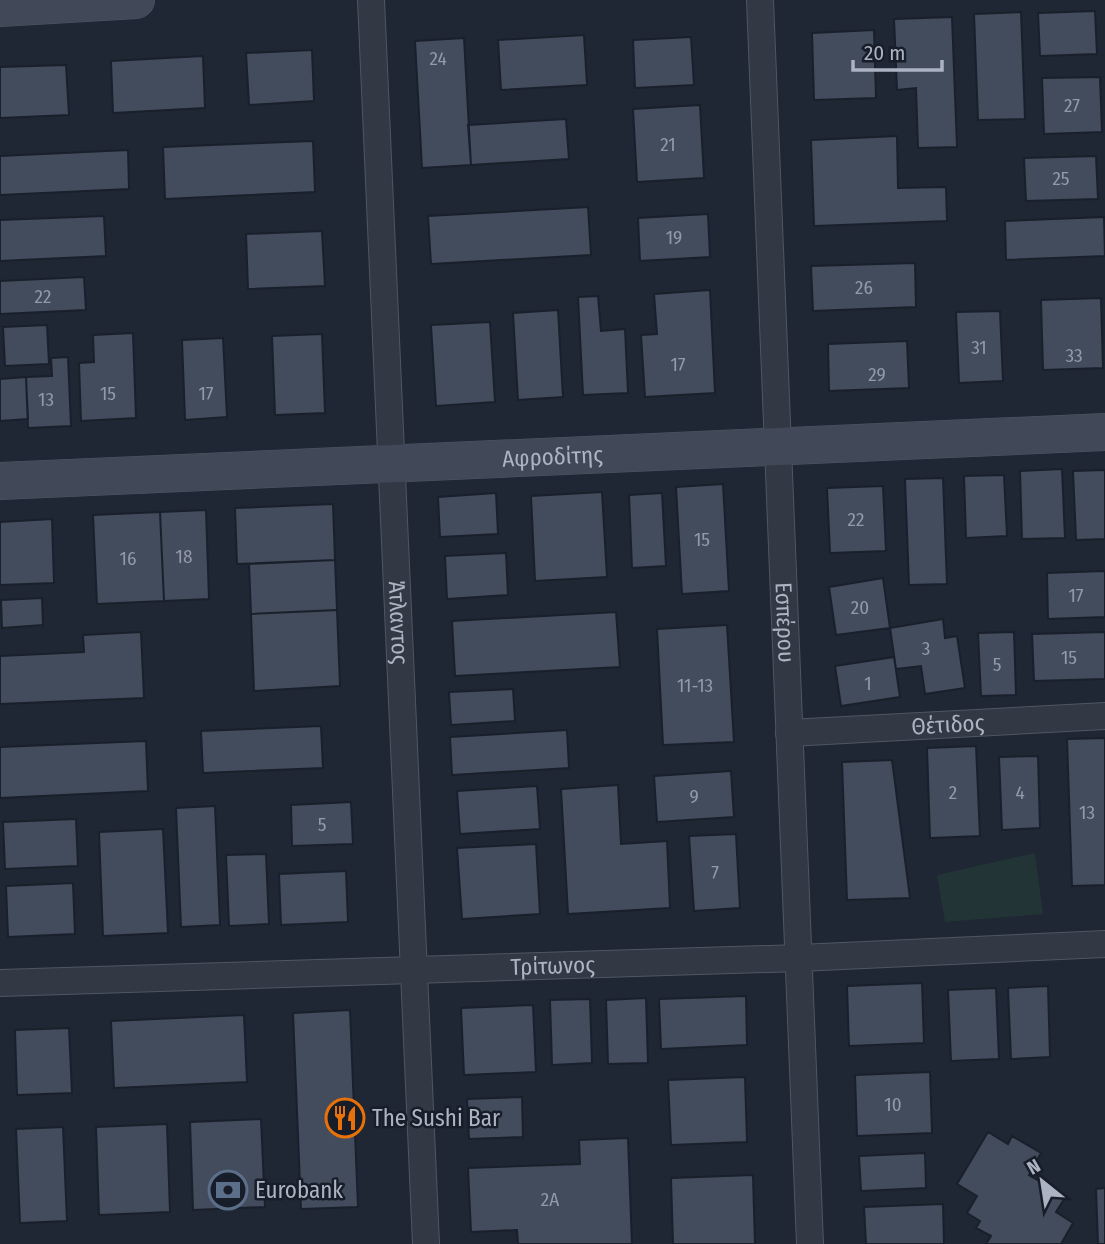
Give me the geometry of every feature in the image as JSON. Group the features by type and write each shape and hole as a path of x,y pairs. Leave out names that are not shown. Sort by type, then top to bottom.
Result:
{"street":[{"path":"0,8 136,0"},
{"name":"Άτλαντος","path":"371,0 426,1244"},
{"name":"Εσπέρου","path":"760,0 810,1244"},
{"name":"Αφροδίτης","path":"0,481 1105,432"},
{"name":"Θέτιδος","path":"789,733 1105,716"},
{"name":"Τρίτωνος","path":"0,983 799,958 1105,944"}],"shaded area":[{"path":"1035,853 1043,914 945,922 937,875"}],"building":[{"path":"1095,11 1097,54 1040,56 1038,13"},
{"path":"1021,12 1025,119 978,120 974,14"},
{"path":"952,17 957,147 918,148 916,88 897,90 894,19"},
{"path":"874,30 876,98 814,100 812,33"},
{"path":"584,35 587,85 501,90 498,40"},
{"path":"691,37 694,85 635,88 633,40"},
{"path":"464,38 471,165 422,168 415,41"},
{"path":"312,50 314,101 249,105 246,53"},
{"path":"203,56 205,108 113,113 111,61"},
{"path":"66,65 69,115 0,118 0,67"},
{"path":"1100,77 1102,132 1044,134 1042,78"},
{"path":"700,105 704,178 637,182 633,109"},
{"path":"566,119 569,159 471,165 468,125"},
{"path":"897,136 898,188 946,187 947,221 814,226 811,140"},
{"path":"313,141 315,192 165,199 163,147"},
{"path":"128,150 129,189 0,195 0,156"},
{"path":"1096,156 1098,199 1026,201 1024,158"},
{"path":"588,207 591,255 431,264 428,216"},
{"path":"708,214 710,257 640,261 638,218"},
{"path":"104,216 106,256 0,261 0,220"},
{"path":"1104,217 1105,256 1006,260 1005,221"},
{"path":"322,231 325,286 248,289 246,234"},
{"path":"915,263 916,307 813,311 811,266"},
{"path":"84,277 86,310 0,314 0,281"},
{"path":"710,290 715,393 645,397 641,335 657,334 654,294"},
{"path":"598,296 601,331 625,329 628,393 583,395 578,297"},
{"path":"1101,298 1103,368 1043,370 1041,300"},
{"path":"558,310 563,397 518,400 513,313"},
{"path":"1000,311 1003,381 959,383 956,312"},
{"path":"490,322 495,402 436,406 431,325"},
{"path":"47,325 49,364 5,366 3,327"},
{"path":"133,333 136,418 81,421 79,363 94,362 93,335"},
{"path":"322,334 325,413 275,415 272,336"},
{"path":"223,338 227,417 185,420 182,340"},
{"path":"907,341 909,388 829,391 828,344"},
{"path":"68,357 71,426 28,428 26,377 52,376 51,358"},
{"path":"26,377 28,419 0,421 0,379"},
{"path":"1062,469 1065,538 1022,539 1020,471"},
{"path":"1105,470 1105,539 1076,540 1073,471"},
{"path":"1004,475 1007,536 966,538 964,476"},
{"path":"943,478 947,584 909,585 905,479"},
{"path":"723,484 729,591 682,594 676,487"},
{"path":"883,486 886,551 830,553 827,488"},
{"path":"602,492 607,577 535,581 531,496"},
{"path":"496,493 498,534 440,537 438,497"},
{"path":"662,493 666,566 632,568 629,495"},
{"path":"333,504 335,560 237,564 235,508"},
{"path":"206,510 209,599 164,601 160,512"},
{"path":"160,512 164,601 97,604 93,515"},
{"path":"52,519 54,583 0,585 0,522"},
{"path":"506,553 508,595 447,599 445,556"},
{"path":"335,560 337,610 251,614 249,564"},
{"path":"1105,571 1105,617 1048,619 1047,573"},
{"path":"883,578 890,628 836,635 829,587"},
{"path":"42,598 43,625 2,628 1,600"},
{"path":"337,610 340,686 254,691 251,614"},
{"path":"616,612 620,667 455,676 452,621"},
{"path":"943,619 945,638 957,636 965,688 925,694 921,666 896,669 890,628"},
{"path":"727,625 734,742 663,745 657,629"},
{"path":"141,632 144,698 0,704 0,656 84,652 83,635"},
{"path":"1014,632 1016,695 981,696 978,633"},
{"path":"1105,632 1105,679 1034,681 1032,634"},
{"path":"894,657 900,697 841,706 835,666"},
{"path":"513,689 515,721 451,725 449,692"},
{"path":"321,726 323,768 203,773 201,731"},
{"path":"567,730 569,768 452,775 450,737"},
{"path":"1105,738 1105,885 1072,886 1067,739"},
{"path":"146,741 148,791 0,798 0,747"},
{"path":"976,746 980,836 930,838 927,748"},
{"path":"1038,756 1040,828 1002,830 999,757"},
{"path":"892,760 910,898 847,900 842,762"},
{"path":"731,771 734,817 657,822 654,776"},
{"path":"618,785 621,844 667,841 670,908 568,914 561,789"},
{"path":"537,786 540,829 460,834 457,791"},
{"path":"351,802 353,844 292,846 291,805"},
{"path":"215,806 220,925 181,927 176,808"},
{"path":"76,819 78,866 5,869 3,822"},
{"path":"163,829 168,933 103,936 99,832"},
{"path":"736,834 740,908 694,911 689,836"},
{"path":"536,844 540,914 462,919 457,848"},
{"path":"266,854 269,924 229,926 226,855"},
{"path":"346,871 348,922 281,925 279,874"},
{"path":"73,883 75,934 8,937 6,886"},
{"path":"922,983 924,1043 849,1046 847,986"},
{"path":"1048,986 1050,1057 1011,1059 1008,988"},
{"path":"996,988 999,1059 951,1061 948,990"},
{"path":"746,996 747,1045 661,1049 659,999"},
{"path":"646,998 648,1063 608,1064 606,1000"},
{"path":"590,999 592,1063 552,1065 550,1000"},
{"path":"533,1005 536,1072 464,1075 461,1008"},
{"path":"350,1010 358,1207 301,1209 293,1013"},
{"path":"244,1015 247,1082 114,1088 111,1021"},
{"path":"69,1028 72,1093 17,1095 15,1030"},
{"path":"930,1072 932,1133 857,1136 855,1075"},
{"path":"745,1077 747,1142 671,1145 668,1080"},
{"path":"522,1097 523,1137 469,1139 467,1099"},
{"path":"261,1119 265,1207 193,1210 190,1122"},
{"path":"167,1124 170,1212 99,1215 96,1127"},
{"path":"63,1127 67,1221 20,1223 16,1129"},
{"path":"988,1132 1008,1144 1012,1136 1041,1153 1029,1175 1066,1196 1056,1212 1073,1223 1061,1244 986,1244 991,1236 976,1228 980,1221 967,1213 977,1196 957,1184"},
{"path":"628,1138 632,1244 518,1244 517,1230 471,1232 468,1168 580,1164 579,1140"},
{"path":"925,1153 926,1188 861,1191 859,1156"},
{"path":"753,1175 755,1244 673,1244 671,1178"},
{"path":"1105,1188 1105,1244 1098,1244 1096,1189"},
{"path":"943,1204 944,1244 866,1244 864,1207"}],"place":[{"name":"The Sushi Bar","path":"345,1118"},
{"name":"Eurobank","path":"228,1190"}]}
